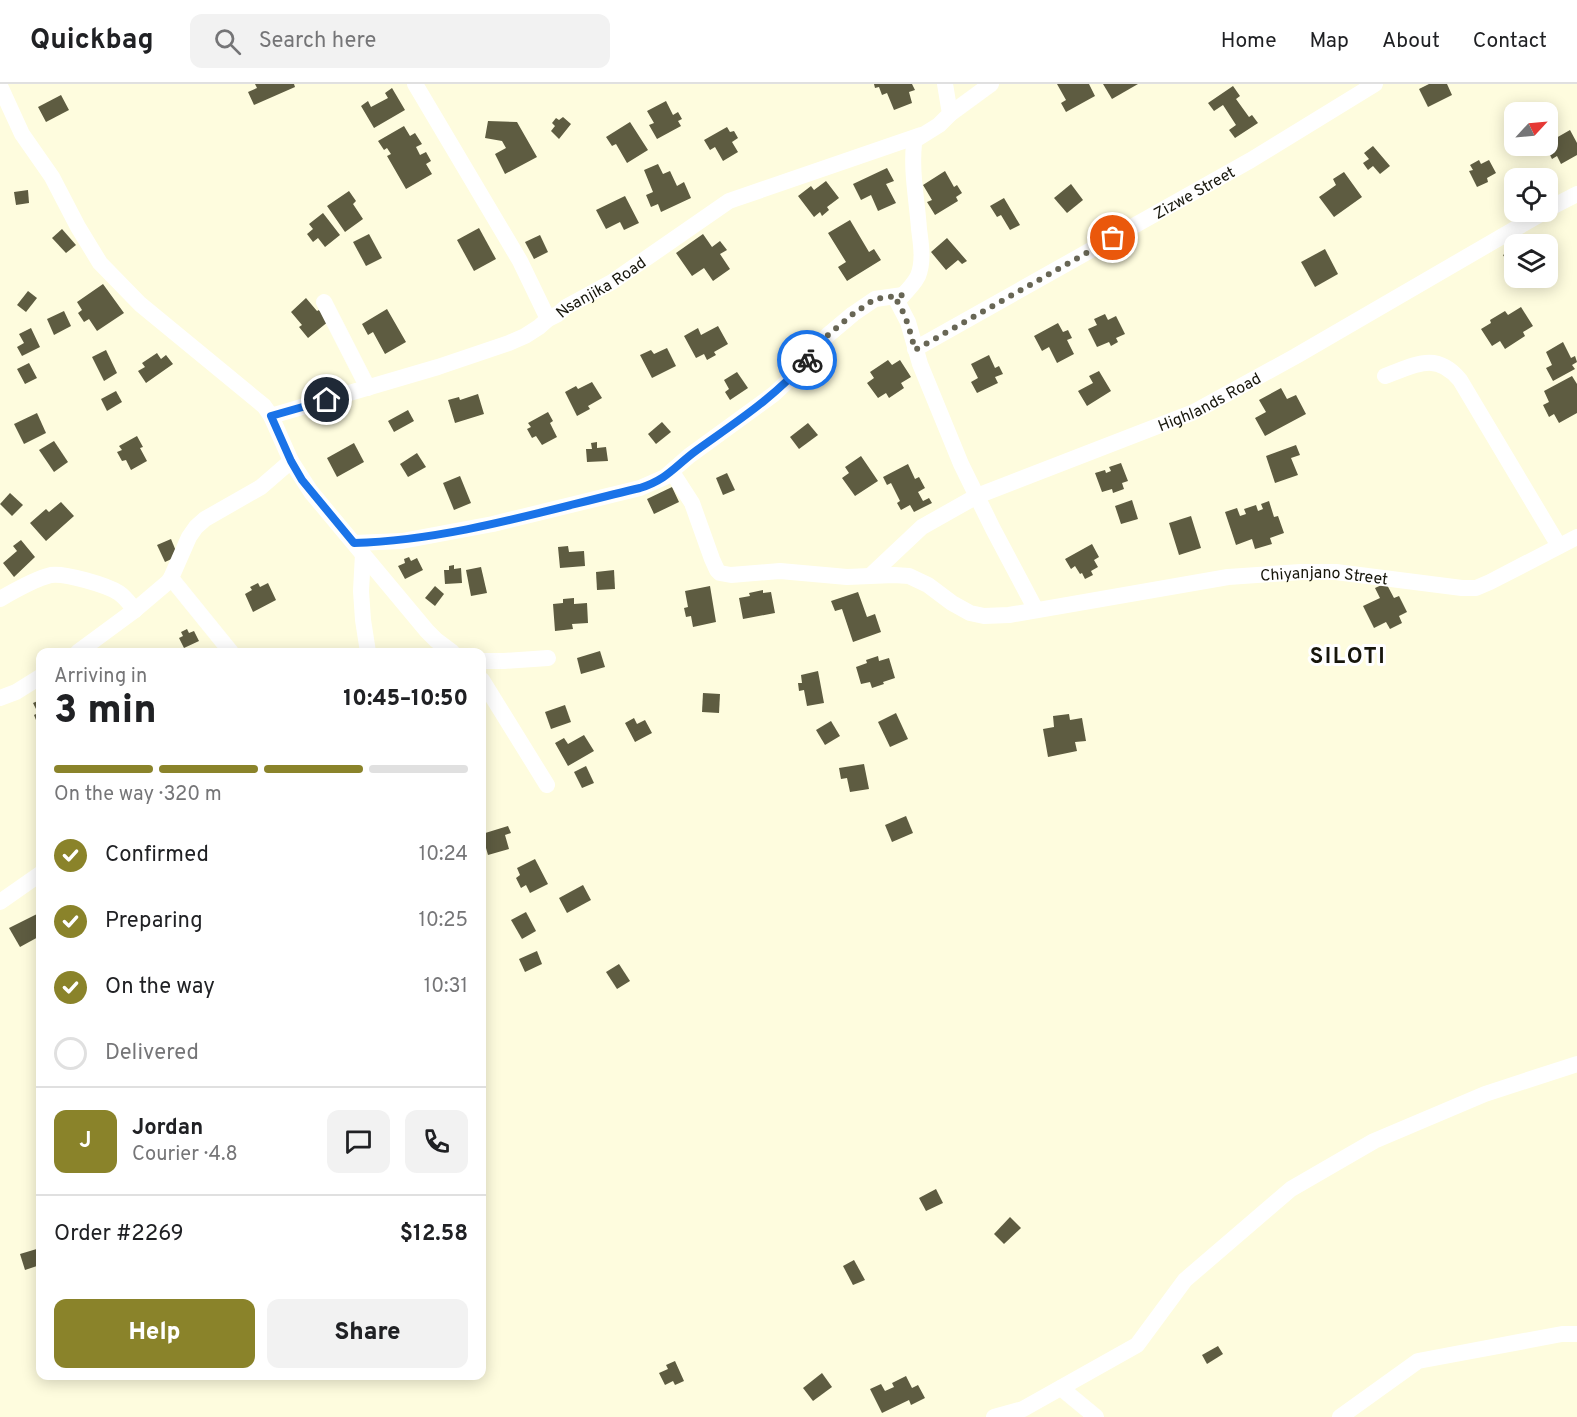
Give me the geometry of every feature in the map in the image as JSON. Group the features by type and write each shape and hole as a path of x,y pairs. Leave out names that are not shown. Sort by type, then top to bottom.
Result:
{"street":[{"path":"415,84 520,261 548,319"},
{"path":"945,84 950,114 991,84"},
{"name":"Zizwe Street","path":"915,350 1251,160 1375,84"},
{"path":"0,86 22,134 52,177 86,242 100,263 140,304 264,406 271,416 291,461 311,492 427,631 446,648"},
{"name":"Nsanjika Road","path":"271,416 509,344 532,332 566,307 612,282 729,201 921,135 939,125 950,114"},
{"path":"921,135 915,140 913,159 921,261 917,277 909,290 897,301 908,322 915,350 961,464 1036,610"},
{"path":"1558,204 1577,194"},
{"name":"Highlands Road","path":"870,575 922,527 978,496 1194,412 1296,356 1527,222"},
{"path":"359,549 493,524 657,482 779,390 828,335 853,314 875,299 903,295"},
{"path":"324,302 368,388"},
{"path":"1385,376 1427,363 1437,363 1453,372 1460,380 1559,546"},
{"path":"83,648 135,610 171,578 185,546 200,523 261,487 291,461"},
{"name":"Chiyanjano Street","path":"672,472 692,502 712,559 720,573 730,575 780,571 830,576 894,574 909,576 928,585 952,603 977,615 996,616 1036,610 1228,577 1301,572 1336,572 1469,589 1490,582 1577,537"},
{"path":"359,549 363,620 367,648"},
{"path":"0,599 49,576 59,575 73,577 116,591 124,596 135,610"},
{"path":"171,578 228,648"},
{"path":"486,661 548,658"},
{"path":"0,699 36,680"},
{"path":"486,686 547,785"},
{"path":"0,902 36,877"},
{"path":"994,1417 1023,1409 1137,1345 1185,1280 1292,1189 1374,1141 1485,1094 1577,1064"},
{"path":"1340,1417 1418,1361 1562,1334 1577,1334"},
{"path":"1061,1388 1095,1417"}],"building":[{"path":"255,84 294,84 295,87 254,105 248,92 257,88"},
{"path":"874,84 912,84 915,90 909,92 912,103 894,110 887,93 882,95 879,87 875,88"},
{"path":"1057,84 1089,84 1095,96 1066,112 1061,103 1066,100"},
{"path":"1103,84 1138,84 1112,99"},
{"path":"1429,84 1447,84 1452,95 1428,107 1419,89"},
{"path":"1233,86 1240,96 1236,99 1249,117 1252,115 1258,123 1235,138 1229,130 1236,125 1223,105 1214,111 1208,103"},
{"path":"392,88 405,110 374,128 361,106 368,101 371,107 388,98 385,93"},
{"path":"61,95 69,110 46,122 38,107"},
{"path":"666,101 673,115 678,112 682,119 678,121 681,126 657,139 649,125 654,123 647,111"},
{"path":"563,117 571,124 559,139 551,131 555,126 552,123 556,118 559,120"},
{"path":"488,121 517,122 537,157 505,174 495,154 506,148 502,141 485,138"},
{"path":"630,122 648,150 627,163 616,144 612,146 606,137"},
{"path":"404,126 410,136 415,133 422,144 416,147 420,155 426,152 431,161 426,164 432,174 406,189 387,156 391,154 387,148 384,150 378,141"},
{"path":"727,127 730,132 734,131 738,138 732,142 738,152 723,161 715,147 710,150 704,140"},
{"path":"1570,130 1577,143 1577,155 1561,164 1557,156 1558,137"},
{"path":"1373,146 1390,166 1380,174 1373,166 1368,170 1363,163 1369,159 1364,153"},
{"path":"1479,160 1481,164 1489,160 1496,173 1487,178 1488,182 1477,187 1469,171 1473,170 1470,165"},
{"path":"658,164 663,174 670,171 677,186 684,182 691,198 661,212 658,204 651,207 646,195 653,192 644,170"},
{"path":"887,168 894,181 886,184 896,203 878,211 871,195 861,200 853,184"},
{"path":"945,171 954,187 957,185 962,193 956,197 958,201 935,215 927,202 932,200 923,185"},
{"path":"1344,172 1362,197 1334,217 1319,197 1336,185 1333,179"},
{"path":"826,181 839,198 827,207 829,210 822,216 820,212 814,217 798,196 811,186 814,190"},
{"path":"1071,184 1083,200 1067,213 1054,198"},
{"path":"28,190 29,203 16,205 14,192"},
{"path":"349,191 356,201 353,204 363,219 345,232 327,206"},
{"path":"625,196 639,223 624,230 620,222 606,229 596,210"},
{"path":"1004,198 1020,225 1010,230 1001,215 997,217 990,206"},
{"path":"323,213 340,235 325,247 318,238 313,242 307,234 313,229 309,224"},
{"path":"850,220 869,252 874,249 881,260 847,281 838,267 846,262 828,233"},
{"path":"479,228 496,259 474,271 457,240"},
{"path":"62,229 76,245 66,253 52,238"},
{"path":"369,234 382,258 366,266 353,242"},
{"path":"703,234 712,247 720,241 727,250 720,254 730,269 713,281 704,268 692,276 676,253"},
{"path":"540,235 548,252 534,259 525,242"},
{"path":"947,238 967,261 962,264 958,260 946,270 931,252"},
{"path":"1325,249 1338,274 1315,287 1301,262"},
{"path":"103,284 124,313 97,331 89,319 84,322 78,313 82,310 77,302"},
{"path":"28,291 37,298 26,312 17,305"},
{"path":"306,298 329,321 308,338 299,327 302,325 291,312"},
{"path":"1521,307 1533,326 1523,332 1525,336 1505,349 1500,341 1492,346 1481,329 1505,311 1508,315"},
{"path":"387,309 406,342 385,354 373,332 368,335 362,324"},
{"path":"64,311 71,326 54,335 47,319"},
{"path":"1105,314 1108,320 1116,316 1125,334 1116,338 1118,342 1111,346 1109,342 1097,347 1088,329 1097,325 1094,319"},
{"path":"1058,323 1063,332 1068,330 1072,338 1067,340 1074,354 1057,363 1049,347 1042,351 1034,336"},
{"path":"718,326 728,344 714,352 716,355 707,360 704,354 696,358 684,336 698,328 701,335"},
{"path":"31,328 40,347 22,356 17,347 24,343 19,334"},
{"path":"1563,342 1571,358 1575,356 1577,362 1572,365 1575,369 1553,381 1546,368 1552,365 1546,352"},
{"path":"667,348 676,366 652,378 640,355 651,350 654,354"},
{"path":"106,350 117,373 104,381 92,357"},
{"path":"157,353 161,359 166,355 173,364 146,383 138,371 145,367 142,363"},
{"path":"989,355 995,368 999,366 1003,374 995,377 998,383 977,393 971,382 978,378 971,364"},
{"path":"888,360 892,365 900,360 911,377 901,383 904,388 889,398 886,393 878,398 867,383 874,378 870,372"},
{"path":"29,363 37,378 25,384 17,369"},
{"path":"1099,371 1111,391 1087,406 1078,391 1093,383 1089,376"},
{"path":"737,372 748,388 730,400 725,392 729,389 724,380"},
{"path":"1572,376 1577,384 1577,413 1559,423 1554,414 1549,417 1543,405 1549,402 1544,391"},
{"path":"592,382 602,398 588,406 590,409 577,416 565,392 576,386 578,389"},
{"path":"1281,388 1287,399 1296,395 1306,414 1265,436 1255,418 1266,412 1259,400"},
{"path":"116,391 122,402 107,411 101,399"},
{"path":"478,394 484,414 455,423 448,400 459,397 460,400"},
{"path":"408,410 414,421 394,432 388,421"},
{"path":"548,412 553,421 550,423 557,437 542,445 536,436 532,438 527,429 531,427 528,423"},
{"path":"37,413 46,433 24,444 14,424"},
{"path":"662,422 671,432 656,444 648,434"},
{"path":"808,423 818,435 799,449 790,437"},
{"path":"137,436 147,461 131,470 126,460 122,461 117,452 122,450 119,446"},
{"path":"54,441 68,462 54,472 39,450"},
{"path":"597,442 597,448 606,447 608,461 587,462 586,449 592,449 591,443"},
{"path":"354,443 364,462 337,477 327,458"},
{"path":"1296,445 1300,455 1291,458 1298,475 1275,483 1266,456"},
{"path":"417,453 426,467 408,477 400,464"},
{"path":"861,456 878,481 855,496 842,478 849,473 845,467"},
{"path":"1121,463 1128,481 1122,483 1124,489 1113,493 1112,489 1102,492 1095,473 1105,470 1106,473 1111,471 1109,467"},
{"path":"908,464 915,479 919,477 925,488 918,492 923,501 929,498 932,503 914,512 910,505 901,510 897,503 900,501 891,483 887,485 883,477"},
{"path":"727,473 735,490 723,495 716,478"},
{"path":"460,476 471,503 454,510 443,483"},
{"path":"672,487 679,502 654,514 647,499"},
{"path":"10,493 23,505 12,516 0,504"},
{"path":"1132,500 1138,519 1121,524 1115,506"},
{"path":"1269,501 1274,517 1278,516 1284,533 1270,538 1272,544 1255,549 1252,539 1236,545 1225,512 1237,508 1240,516 1246,514 1244,509 1256,505 1258,511 1263,509 1261,504"},
{"path":"61,502 74,516 46,541 30,523 46,509 49,512"},
{"path":"1191,516 1201,548 1179,555 1169,523"},
{"path":"171,539 178,556 165,562 157,545"},
{"path":"21,540 35,557 14,577 3,563 17,551 13,546"},
{"path":"1092,544 1099,557 1094,560 1098,567 1091,571 1093,575 1085,579 1075,566 1071,569 1065,559"},
{"path":"568,546 569,552 584,551 585,566 560,568 558,547"},
{"path":"409,557 411,561 417,558 423,570 405,579 398,566 405,563 404,559"},
{"path":"454,565 454,569 461,568 462,583 445,584 444,570 449,570 449,566"},
{"path":"481,567 487,593 471,596 466,570"},
{"path":"614,570 615,589 597,590 596,572"},
{"path":"258,583 260,587 268,583 276,600 253,612 245,594 252,590 250,587"},
{"path":"1386,583 1394,598 1399,596 1407,612 1399,616 1402,623 1390,629 1386,622 1374,628 1363,606 1380,598 1375,588"},
{"path":"435,586 444,594 435,606 425,598"},
{"path":"710,586 716,622 693,627 691,616 686,617 684,608 688,607 685,591"},
{"path":"763,590 763,593 771,592 775,613 743,619 739,598"},
{"path":"858,592 867,617 875,614 881,632 853,642 842,609 835,611 831,601"},
{"path":"574,598 574,604 587,603 588,623 572,624 573,629 555,631 553,604 563,603 563,599"},
{"path":"187,629 189,633 194,631 199,641 184,648 179,638 183,636 181,632"},
{"path":"600,651 605,667 581,674 577,658"},
{"path":"878,656 879,661 889,658 895,678 872,688 870,682 861,684 856,667"},
{"path":"818,671 824,703 807,706 804,690 799,691 798,683 802,683 801,675"},
{"path":"703,693 720,694 719,713 702,712"},
{"path":"565,705 571,722 551,729 545,712"},
{"path":"896,713 908,739 890,747 878,722"},
{"path":"1069,714 1070,720 1082,718 1086,741 1075,742 1077,751 1048,757 1043,729 1054,727 1053,716"},
{"path":"634,718 637,724 645,720 652,733 635,742 625,723"},
{"path":"831,721 840,736 825,745 816,730"},
{"path":"584,735 594,751 568,766 555,743 564,738 568,744"},
{"path":"864,764 869,789 850,792 847,778 841,779 839,768"},
{"path":"586,766 594,783 582,788 574,772"},
{"path":"906,816 913,833 892,842 885,825"},
{"path":"508,826 511,833 505,835 509,849 488,855 486,833"},
{"path":"535,859 548,884 530,893 526,885 521,888 516,878 520,875 517,868"},
{"path":"583,885 591,900 567,913 559,898"},
{"path":"526,912 536,931 522,939 511,920"},
{"path":"36,914 36,938 20,947 9,928"},
{"path":"537,951 542,964 525,972 519,959"},
{"path":"619,964 630,981 617,989 606,972"},
{"path":"936,1189 943,1203 926,1211 919,1198"},
{"path":"1010,1217 1021,1228 1004,1244 994,1234"},
{"path":"36,1249 36,1266 25,1270 20,1254"},
{"path":"854,1260 865,1280 853,1285 843,1266"},
{"path":"1218,1346 1223,1354 1207,1364 1202,1355"},
{"path":"675,1361 684,1381 675,1385 673,1381 665,1385 659,1373 668,1369 666,1365"},
{"path":"822,1373 832,1387 813,1401 803,1388"},
{"path":"906,1376 912,1388 918,1385 925,1398 911,1405 909,1400 882,1413 870,1389 881,1384 885,1391 894,1387 892,1383"}],"way so far":[{"path":"807,360 828,335 875,299 903,295 897,301 908,322 915,350 1113,238"}],"district":[{"name":"SILOTI","path":"1348,655"}],"route":[{"path":"327,400 271,416 291,461 311,492 354,543 402,541 532,515 657,482 774,394 807,360"}]}
